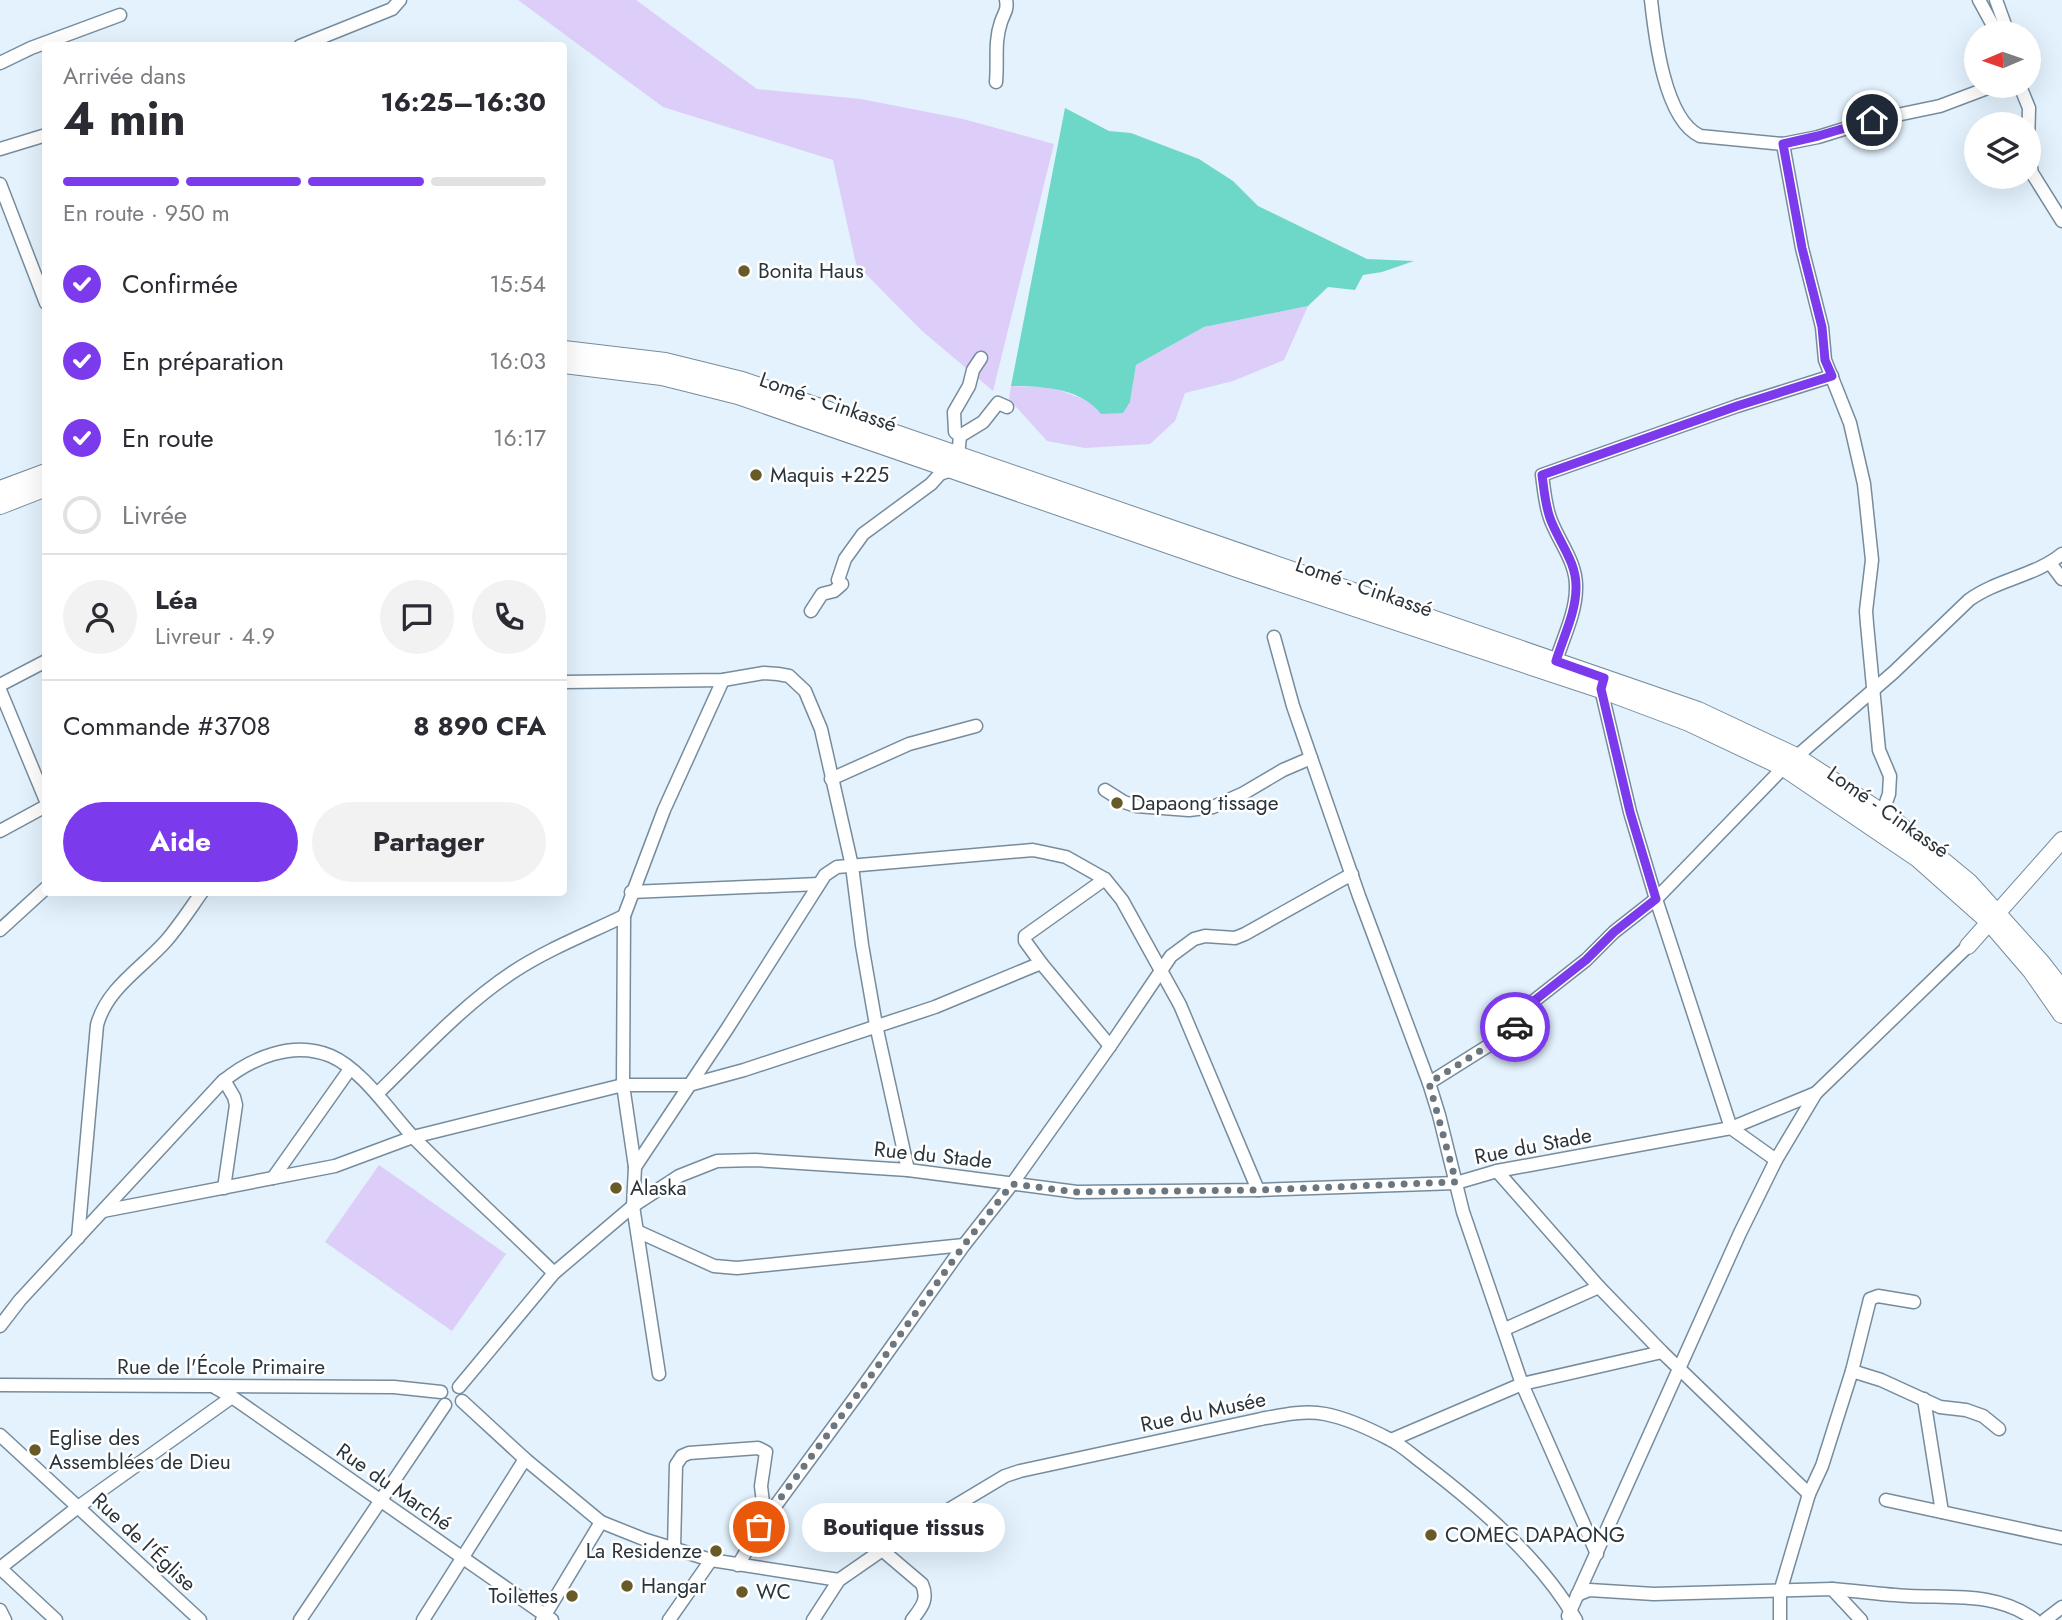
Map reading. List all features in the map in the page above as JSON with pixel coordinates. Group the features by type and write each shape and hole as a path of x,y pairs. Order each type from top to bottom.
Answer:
{"highway":[{"name":"Lomé - Cinkassé","path":"567,350 665,362 742,381 1240,569 1602,683 1698,710 1882,814 1951,867 1994,920 2062,1014"},
{"name":"Lomé - Cinkassé","path":"567,364 662,376 699,385 956,462 1556,661 1602,683"},
{"path":"0,490 39,483"},
{"path":"0,505 39,483"},
{"name":"Lomé - Cinkassé","path":"1790,762 1918,858 1994,920 2042,963 2062,990"}],"main road":[{"path":"1994,920 2062,841"},
{"path":"1968,946 2062,852"}],"street":[{"path":"310,42 392,9 400,0"},
{"path":"996,82 998,66 995,51 1007,8 1006,0"},
{"path":"1651,0 1655,38 1663,74 1691,132 1711,138 1783,144 1872,120 1940,107 1964,97"},
{"path":"1979,0 1990,21"},
{"path":"1996,0 2004,21"},
{"path":"47,42 120,15"},
{"path":"0,64 42,44"},
{"path":"0,149 42,136"},
{"path":"1783,144 1802,248 1822,327 1825,360 1850,423 1864,484 1872,561 1866,611 1880,751 1890,776 1889,794 1882,814"},
{"path":"0,184 42,293"},
{"path":"2041,187 2062,221"},
{"path":"960,436 955,432 954,412 981,358"},
{"path":"1556,661 1575,603 1577,586 1573,565 1549,516 1542,475 1737,406 1832,376"},
{"path":"811,611 822,594 834,591 842,584 838,580 845,559 863,534 956,462 960,436 983,422 999,403 1007,407"},
{"path":"1429,1083 1507,1034 1530,1004 1656,899 1790,762 1852,710 1983,590 2050,563 2062,554"},
{"path":"2050,563 2062,579"},
{"path":"1274,637 1286,684 1311,758 1429,1083 1472,1243 1505,1329 1522,1384 1597,1554"},
{"path":"42,663 0,687 42,794"},
{"path":"567,682 723,680 778,674 789,676 797,682 812,705 821,729 852,866 876,1025 908,1170"},
{"path":"659,1374 633,1206 635,1167 622,1085 624,916 667,803 723,680"},
{"path":"1602,683 1630,812 1731,1128 1776,1160"},
{"path":"831,779 909,744 976,726"},
{"path":"1105,790 1136,806 1189,810 1213,807 1244,793 1283,769 1311,758"},
{"path":"0,831 42,806"},
{"path":"635,1167 819,884 832,869 1033,850 1066,858 1105,879 1122,900 1180,1005 1258,1190"},
{"path":"738,1565 765,1520 964,1245 1012,1184 1171,956 1194,939 1205,936 1235,938 1245,934 1352,874"},
{"path":"1105,879 1027,933 1025,941 1110,1046"},
{"path":"631,892 819,884"},
{"path":"0,930 42,892"},
{"path":"78,1238 97,1025 101,1010 108,997 166,940 199,896"},
{"path":"377,1094 453,1021 504,978 529,962 624,916"},
{"path":"1571,1617 1577,1595 1740,1233 1776,1160 1816,1093 1968,946"},
{"path":"103,1211 335,1166 413,1137 622,1085 689,1085 744,1070 935,1007 1041,963"},
{"path":"0,1326 20,1300 225,1080 256,1059 278,1053 320,1053 342,1062 377,1094 413,1137 554,1273"},
{"path":"273,1178 350,1069"},
{"path":"224,1188 236,1105 225,1080"},
{"name":"Rue du Stade","path":"459,1387 554,1273 633,1206 679,1176 716,1161 755,1160 908,1170 1077,1192 1258,1190 1456,1182 1497,1171 1731,1128 1816,1093"},
{"path":"1497,1171 1599,1287 1662,1352 1809,1493"},
{"path":"639,1232 705,1263 737,1268 964,1245"},
{"path":"1505,1329 1599,1287"},
{"path":"1780,1620 1780,1592 1809,1493 1822,1466 1852,1371 1871,1297 1914,1302"},
{"path":"1391,1440 1522,1384 1662,1352"},
{"path":"1852,1371 1881,1380 1940,1406 1983,1416 1999,1429"},
{"name":"Rue de l'École Primaire","path":"0,1385 394,1387 443,1398"},
{"path":"300,1620 382,1502 449,1385 459,1387 463,1394 462,1401"},
{"name":"Rue du Marché","path":"214,1386 461,1559 502,1584 546,1618"},
{"path":"56,1620 0,1568 78,1507 232,1397"},
{"path":"443,1398 452,1407 462,1401"},
{"path":"1924,1399 1942,1512"},
{"path":"462,1401 525,1459 601,1522 711,1560 839,1580"},
{"name":"Rue du Musée","path":"813,1620 839,1580 988,1484 1020,1471 1290,1413 1327,1414 1391,1440 1455,1489 1504,1533 1558,1590 1571,1617"},
{"name":"Rue de l'Église","path":"0,1435 200,1620"},
{"path":"674,1549 676,1465 682,1455 763,1449 766,1455 761,1486 765,1520"},
{"path":"424,1620 525,1459"},
{"path":"1886,1500 2062,1538"},
{"path":"546,1618 601,1522"},
{"path":"882,1550 922,1584 925,1591 924,1605 912,1620"},
{"path":"669,1620 711,1560"},
{"path":"1577,1595 1589,1590 1654,1594 1832,1589 1888,1595 1994,1600 2024,1612 2035,1620"},
{"path":"1832,1589 1861,1620"},
{"path":"2045,1620 2062,1607 2060,1620"},
{"path":"0,1610 5,1620"}],"shaded area":[{"path":"518,0 636,0 757,89 861,99 963,119 1054,144 993,391 921,330 856,264 833,160 663,107"},
{"path":"1065,108 1109,131 1131,133 1199,159 1233,181 1258,206 1367,259 1414,261 1382,272 1363,275 1355,290 1328,287 1308,306 1204,327 1136,365 1130,402 1123,413 1101,414 1083,399 1060,390 1011,386"},
{"path":"1308,306 1284,360 1233,381 1185,393 1175,421 1150,444 1085,448 1047,441 1009,399 1011,386 1051,387 1091,402 1130,402 1136,365 1204,327"},
{"path":"379,1165 506,1254 452,1331 325,1242"}],"way so far":[{"path":"759,1527 976,1228 1012,1184 1077,1192 1258,1190 1456,1182 1429,1083 1515,1027"}],"place":[{"name":"Bonita Haus","path":"744,271"},
{"name":"Maquis +225","path":"756,475"},
{"name":"Dapaong tissage","path":"1117,803"},
{"name":"Alaska","path":"616,1188"},
{"name":"Eglise des Assemblées de Dieu","path":"35,1450"},
{"name":"Boutique tissus","path":"759,1527"},
{"name":"COMEC DAPAONG","path":"1431,1535"},
{"name":"La Residenze","path":"716,1551"},
{"name":"Hangar","path":"627,1586"},
{"name":"WC","path":"742,1592"},
{"name":"Toilettes","path":"572,1596"}],"route":[{"path":"1515,1027 1530,1004 1656,899 1630,812 1601,689 1604,678 1556,661 1575,603 1577,586 1573,565 1549,516 1542,475 1737,406 1832,376 1825,360 1822,327 1802,248 1783,144 1872,120"}]}
